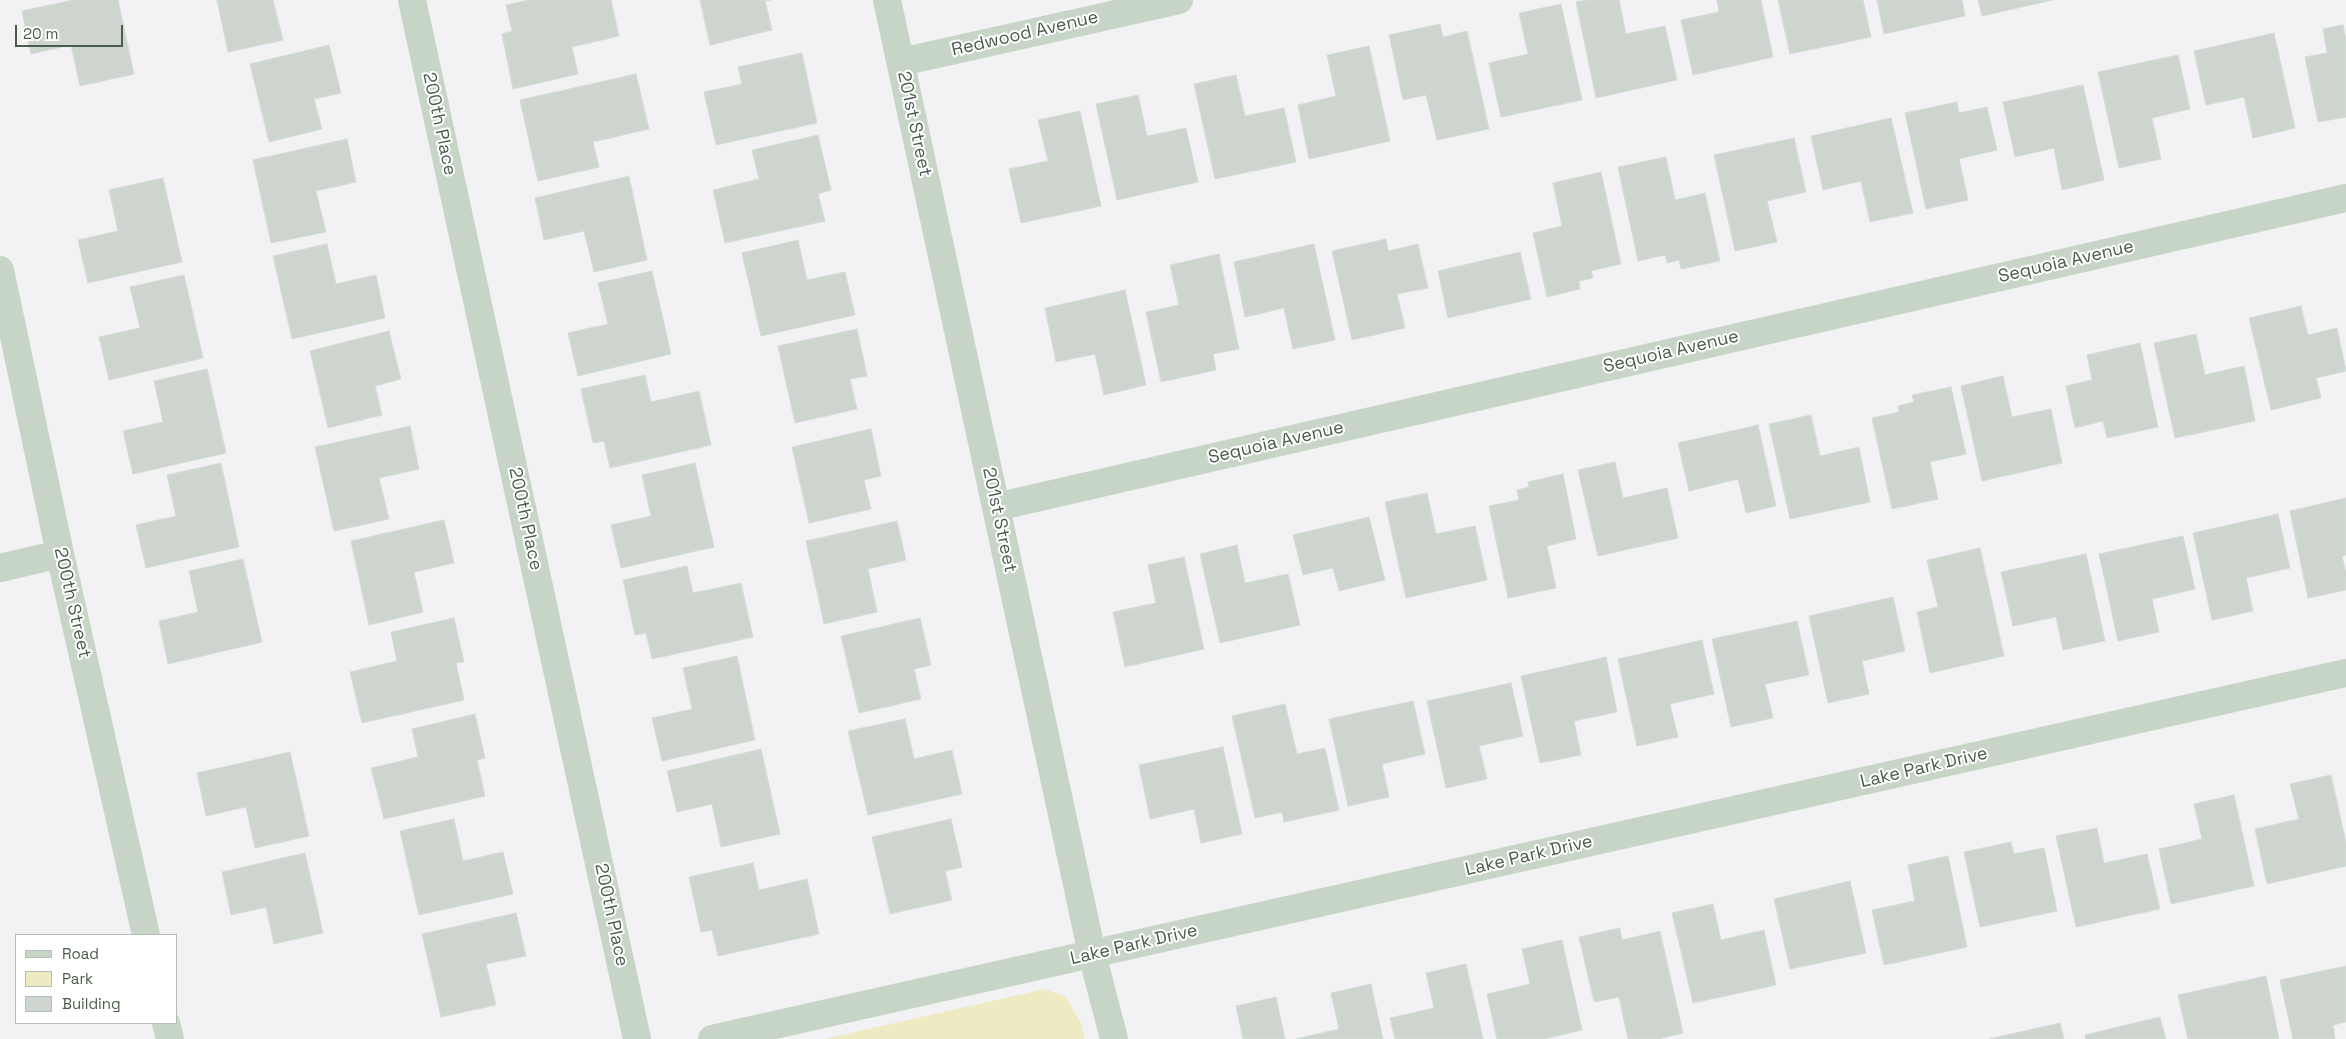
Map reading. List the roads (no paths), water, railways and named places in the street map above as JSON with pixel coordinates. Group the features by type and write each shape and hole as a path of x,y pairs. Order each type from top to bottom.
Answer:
{"street":[{"name":"200th Place","path":"412,0 637,1039"},
{"name":"201st Street","path":"887,0 1092,954 1114,1039"},
{"name":"Redwood Avenue","path":"901,62 1179,0"},
{"name":"Sequoia Avenue","path":"996,507 2346,198"},
{"name":"200th Street","path":"0,270 60,554 146,934"},
{"path":"0,568 60,554"},
{"name":"Lake Park Drive","path":"712,1039 2346,673"},
{"path":"166,1024 170,1039"}]}
